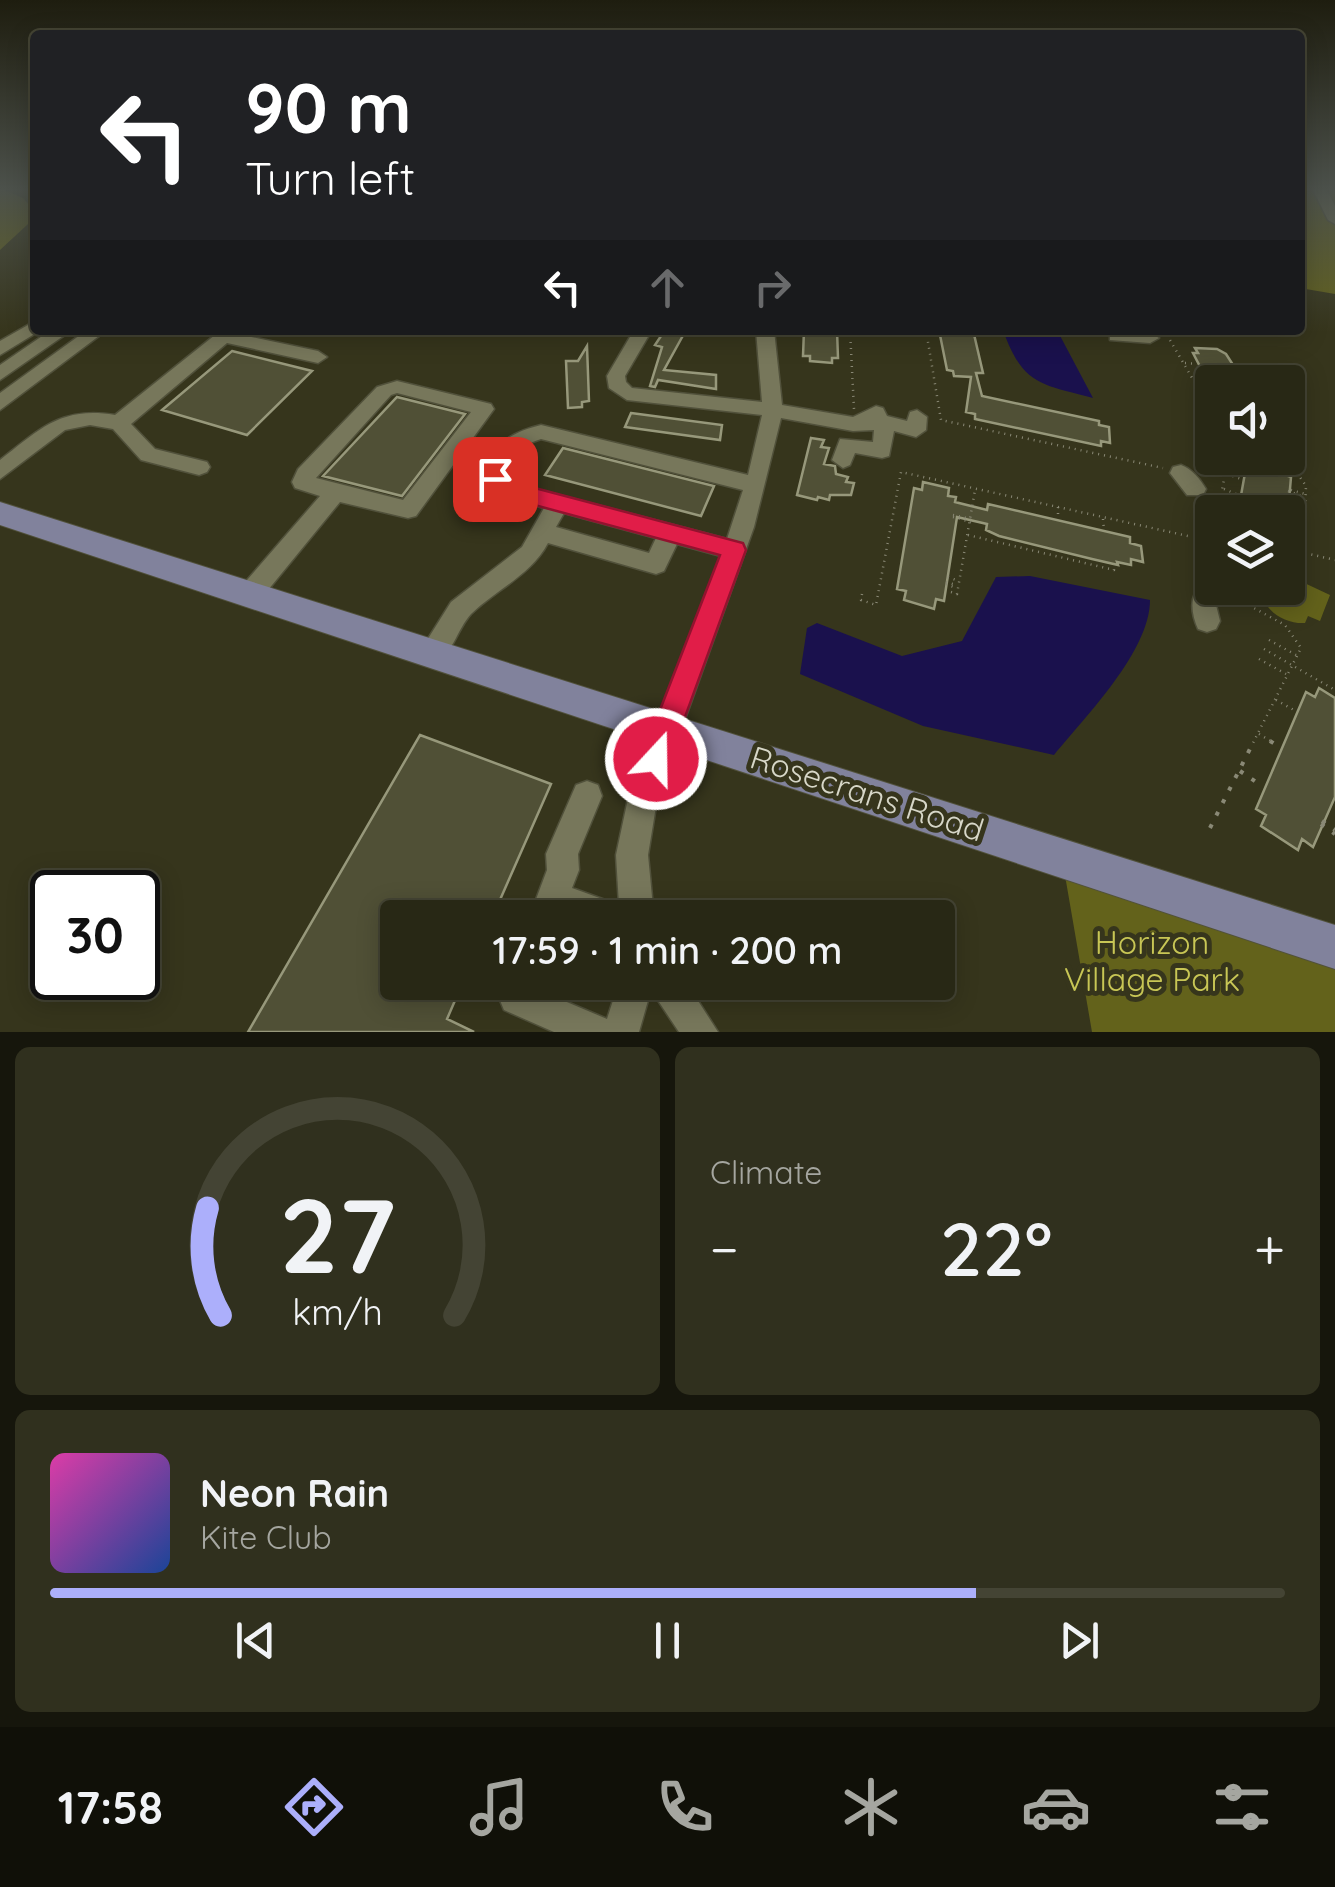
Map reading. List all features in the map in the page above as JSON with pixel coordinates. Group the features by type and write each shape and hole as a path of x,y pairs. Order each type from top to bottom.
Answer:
{"main road":[{"name":"Rosecrans Road","path":"0,513 1335,947"}],"street":[{"path":"0,348 30,329"},
{"path":"0,374 56,335"},
{"path":"0,403 91,335"},
{"path":"640,335 616,376 616,384 627,394 773,410 853,424 870,416 916,430 917,417"},
{"path":"635,900 633,840 644,790 734,550 773,410 765,335"},
{"path":"1116,336 1158,335"},
{"path":"118,423 221,339 228,337 318,357"},
{"path":"390,388 484,410 408,510 335,493 303,482 306,475 390,388"},
{"path":"844,460 846,444 882,451 885,434 870,416"},
{"path":"0,471 59,425 90,418 118,423 148,455 199,468"},
{"path":"734,550 509,490 495,479 494,469 512,443 541,432 754,484"},
{"path":"250,594 335,493"},
{"path":"432,653 460,609 530,554 558,503"},
{"path":"542,532 656,564 670,532"},
{"path":"552,900 563,870 562,854 586,796"},
{"path":"521,1000 596,1032"},
{"path":"621,1032 631,1000"},
{"path":"678,1000 700,1032"}],"path":[{"path":"851,335 870,416"},
{"path":"927,335 941,420 1188,481"},
{"path":"1158,335 1184,363 1195,382"},
{"path":"1184,363 1197,364"},
{"path":"1227,465 1244,475 1227,465"},
{"path":"862,594 860,600 876,605 901,472 1188,536"},
{"path":"1222,494 1225,475"},
{"path":"1299,475 1306,486 1305,523"},
{"path":"951,592 956,594 958,552 972,521 975,488"},
{"path":"1290,490 1306,496"},
{"path":"1222,494 1240,501 1222,494"},
{"path":"1013,497 1013,508"},
{"path":"1058,507 1058,519"},
{"path":"953,516 972,521"},
{"path":"1103,517 1104,530"},
{"path":"968,535 1114,570 1114,564"},
{"path":"1003,536 1003,543"},
{"path":"1011,536 1011,545"},
{"path":"1020,541 1020,548"},
{"path":"1057,547 1057,557"},
{"path":"1048,548 1048,554"},
{"path":"1066,552 1066,559"},
{"path":"1305,553 1335,560"},
{"path":"1104,559 1105,568"},
{"path":"1096,560 1096,566"},
{"path":"947,581 958,584"},
{"path":"1210,828 1301,648 1284,622 1250,605"},
{"path":"1269,640 1297,656"},
{"path":"1264,649 1335,690"},
{"path":"1258,659 1287,675"},
{"path":"1275,699 1294,710"},
{"path":"1258,734 1278,746"},
{"path":"1239,770 1262,786"},
{"path":"1321,823 1335,832"}],"green space":[{"path":"0,236 15,236 0,250"},
{"path":"1305,236 1335,236 1335,294 1305,289"},
{"path":"1305,583 1330,595 1320,621 1308,616 1305,623 1299,623 1267,605 1305,605"},
{"name":"Horizon Village Park","path":"1062,858 1335,946 1335,1032 1092,1032"}],"shaded area":[{"path":"1005,335 1060,335 1093,398 1036,380 1010,348"},
{"path":"1030,576 1150,600 1140,640 1128,661 1054,755 923,726 800,674 807,628 817,623 902,656 962,641 996,577"}],"building":[{"path":"662,335 683,335 664,370 716,375 716,389 658,380 655,387 650,386 662,347 655,345"},
{"path":"804,335 837,335 838,358 832,358 832,363 810,361 810,356 803,356"},
{"path":"940,335 974,335 983,373 976,373 982,396 1099,421 1099,425 1109,427 1110,443 1101,441 1101,446 975,419 975,414 966,412 971,377 954,376 953,371 947,370"},
{"path":"587,346 589,401 582,402 582,407 568,408 566,361 578,361"},
{"path":"1195,348 1217,349 1233,365 1199,365 1193,353 1198,353"},
{"path":"232,351 312,371 247,435 162,410"},
{"path":"397,397 465,414 402,496 323,476"},
{"path":"631,413 722,425 720,440 625,427"},
{"path":"811,438 824,440 821,447 829,448 824,464 835,466 836,474 854,483 851,495 830,495 829,500 817,500 797,495"},
{"path":"563,448 714,486 701,516 545,475"},
{"path":"1245,475 1291,477 1289,495 1241,495"},
{"path":"923,482 949,488 948,496 956,497 955,502 987,510 988,504 1130,537 1130,543 1141,546 1143,562 1131,559 1131,565 1117,562 1118,565 1092,559 999,536 986,530 987,524 957,517 944,601 936,599 934,609 904,600 906,591 897,589 914,488 922,490"},
{"path":"1319,688 1335,698 1335,797 1313,847 1302,839 1298,850 1261,826 1266,815 1256,809 1306,692 1315,697"},
{"path":"420,735 551,784 500,900 380,900 380,1000 455,1000 447,1019 474,1032 248,1032"}],"route":[{"path":"495,479 509,490 734,550 656,759"}]}
